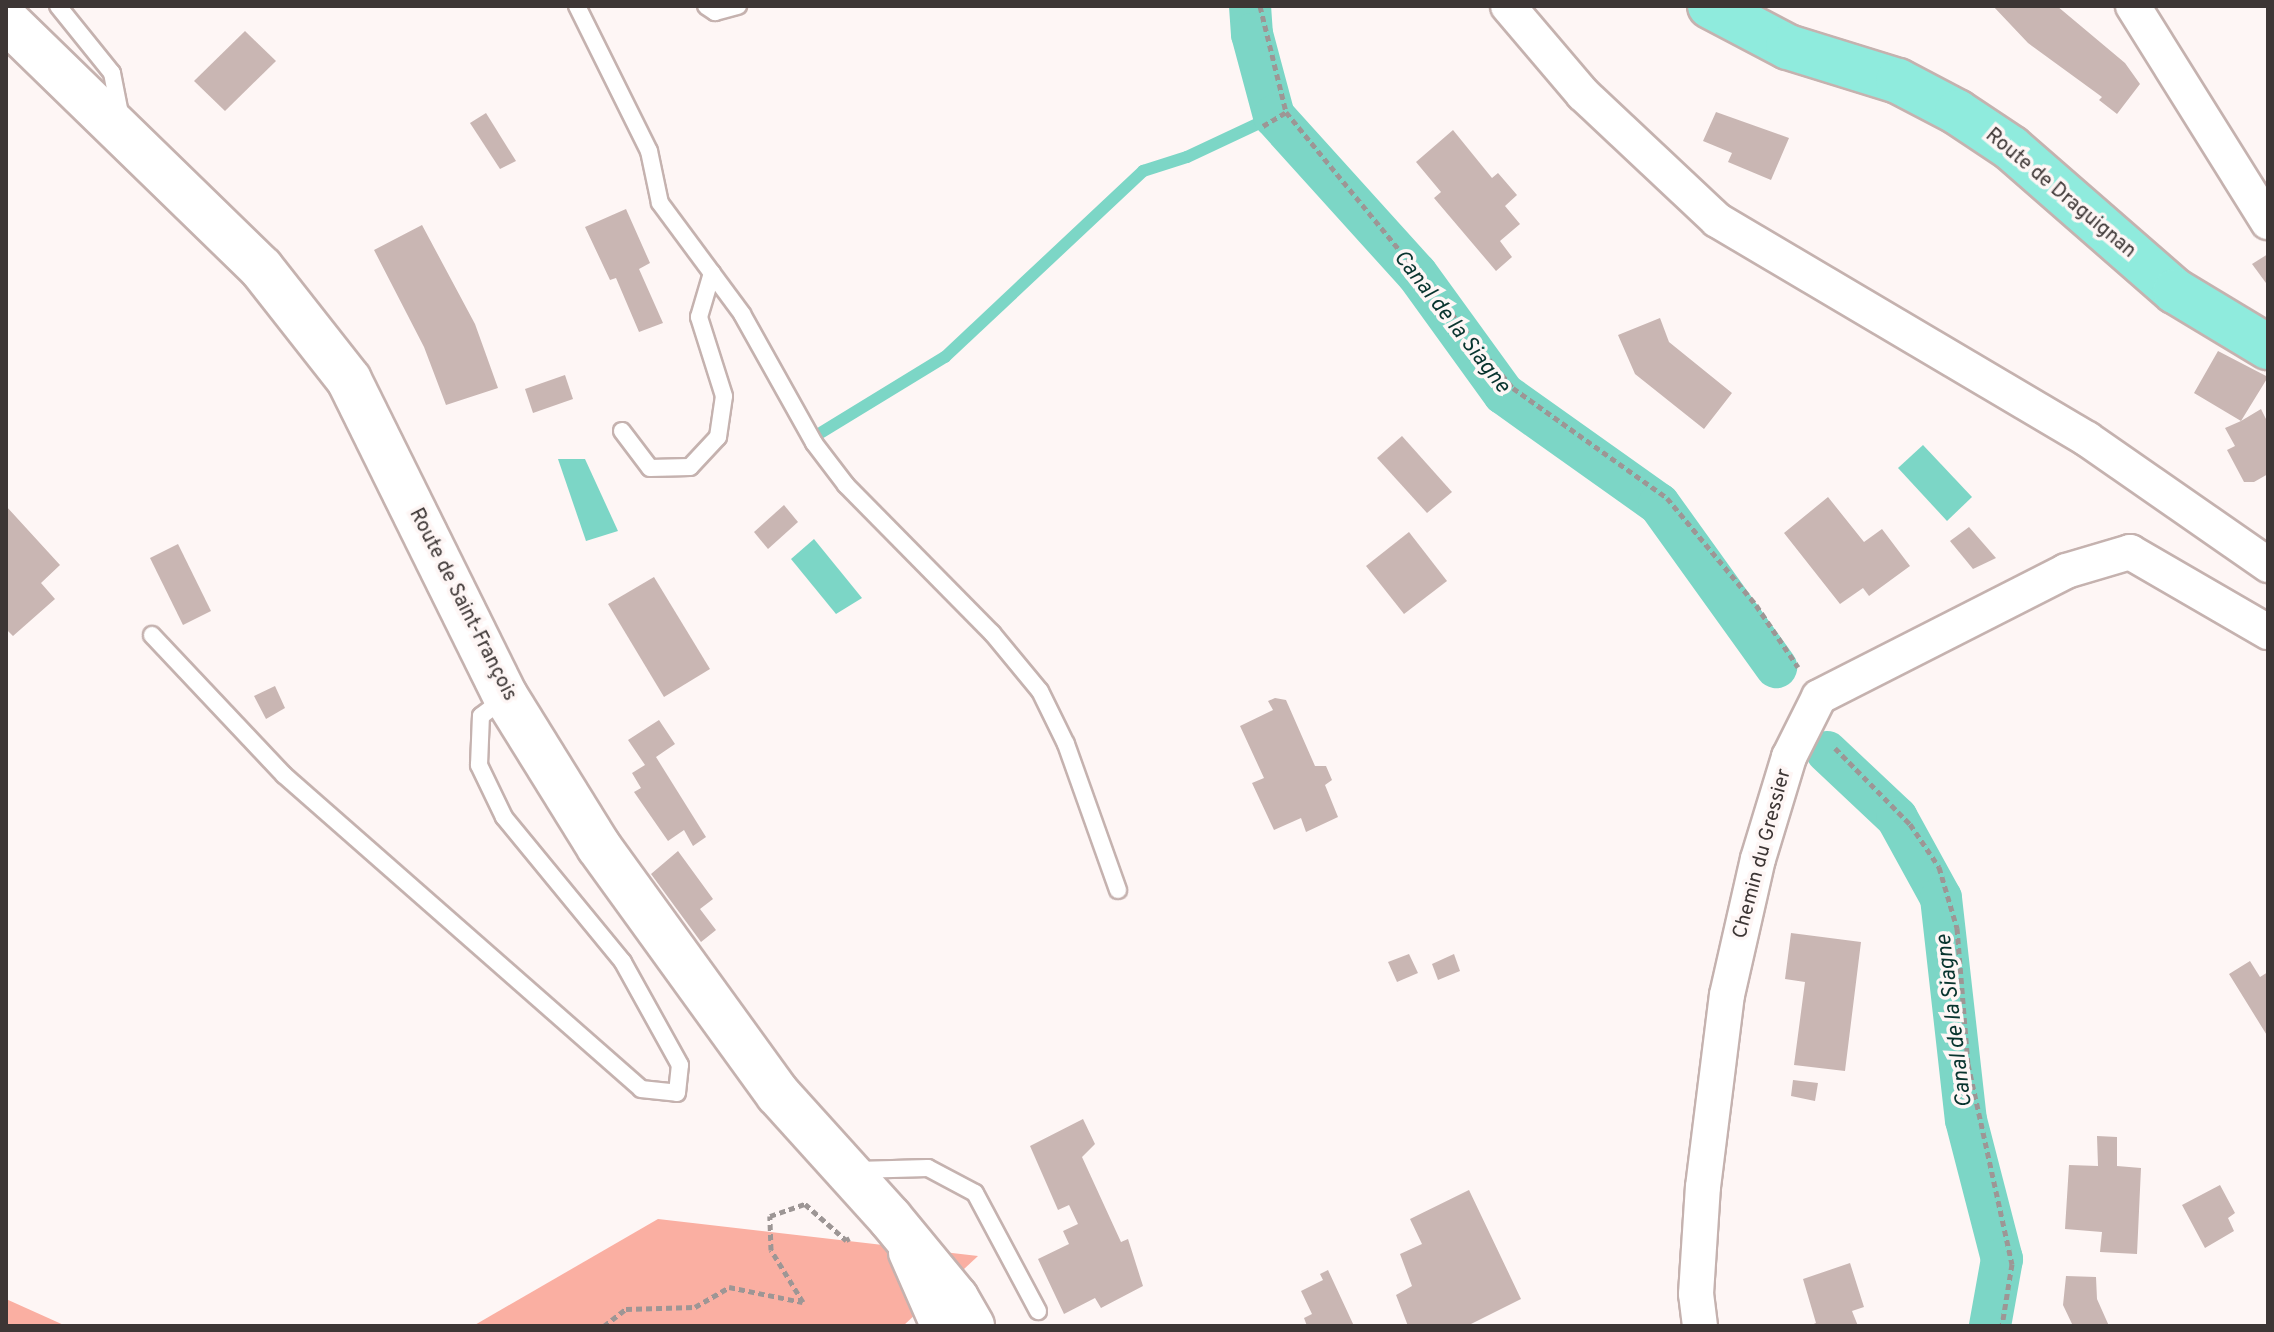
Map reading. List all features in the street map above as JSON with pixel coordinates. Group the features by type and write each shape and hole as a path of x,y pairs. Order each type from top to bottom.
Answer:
{"main road":[{"name":"Route de Draguignan","path":"1710,6 1788,47 1898,81 1957,112 2011,148 2175,291 2268,347"},
{"name":"Route de Saint-François","path":"6,20 261,268 349,380 506,697 599,847 778,1094 890,1218 956,1298 972,1326"}],"street":[{"path":"1508,6 1583,94 1717,220 2087,439 2268,565"},
{"path":"2133,6 2268,222"},
{"path":"1819,697 2066,571 2130,552 2268,632"},
{"name":"Chemin du Gressier","path":"1700,1326 1696,1294 1703,1187 1727,995 1758,859 1789,757 1819,697"},
{"path":"890,1218 938,1326"}],"lane":[{"path":"58,6 112,73 124,132"},
{"path":"577,6 649,151 660,203 742,314 814,443 846,485 992,633 1040,691 1066,744 1118,890"},
{"path":"706,6 715,12 738,6"},
{"path":"622,431 650,468 690,467 718,437 724,396 699,317 712,273"},
{"path":"152,635 284,775 629,1079 641,1089 677,1093 680,1065 623,962 504,817 479,765 481,716 506,697"},
{"path":"847,1170 928,1168 975,1193 1038,1311"}],"path":[{"path":"1260,6 1286,112 1513,388 1667,498 1756,605 1819,697 1836,750 1910,824 1939,867 1957,928 1968,1064 2012,1264 2002,1326"},
{"path":"1263,126 1286,112"},
{"path":"604,1326 626,1309 695,1307 729,1287 803,1302 771,1250 770,1216 805,1204 846,1240 890,1218"}],"shaded area":[{"path":"1923,445 1972,497 1947,521 1898,468"},
{"path":"558,459 585,459 618,531 586,541"},
{"path":"814,539 862,598 836,614 791,559"},
{"path":"658,1219 978,1256 903,1326 473,1326"},
{"path":"6,1299 66,1326 6,1326"}],"building":[{"path":"1993,6 2057,6 2125,63 2140,84 2117,114 2099,100 2102,97 2028,43"},
{"path":"245,31 276,61 225,111 194,81"},
{"path":"1716,112 1789,138 1771,180 1728,162 1732,153 1703,141"},
{"path":"486,113 516,161 500,169 470,123"},
{"path":"1453,130 1492,178 1498,173 1517,195 1505,206 1520,224 1500,241 1512,257 1496,271 1434,198 1441,192 1416,162"},
{"path":"626,209 650,263 639,269 663,323 639,332 616,278 610,280 585,227"},
{"path":"422,225 475,324 498,388 446,405 424,347 374,250"},
{"path":"2268,254 2268,282 2266,283 2252,264"},
{"path":"1660,318 1669,342 1732,393 1704,429 1635,374 1618,335"},
{"path":"2218,351 2268,377 2241,421 2194,393"},
{"path":"565,375 573,399 533,413 525,389"},
{"path":"2261,409 2268,423 2268,474 2254,482 2244,482 2227,450 2235,446 2225,428"},
{"path":"1402,436 1452,492 1427,513 1377,458"},
{"path":"1828,497 1864,542 1882,529 1910,566 1869,596 1863,588 1840,604 1784,533"},
{"path":"784,505 798,522 768,549 754,532"},
{"path":"6,506 60,565 41,583 55,599 13,636 6,629"},
{"path":"1969,527 1996,558 1973,569 1950,541"},
{"path":"1409,532 1447,581 1404,614 1366,566"},
{"path":"178,544 211,611 183,625 150,558"},
{"path":"654,577 710,669 664,697 608,604"},
{"path":"275,686 285,708 266,719 254,696"},
{"path":"1275,698 1286,700 1315,766 1326,766 1332,780 1325,785 1338,817 1306,832 1301,818 1274,830 1252,783 1264,778 1240,726 1273,710 1268,701"},
{"path":"659,720 675,744 656,757 706,837 693,846 684,830 668,841 634,792 641,788 632,773 645,765 628,740"},
{"path":"678,851 713,899 700,909 716,930 701,942 651,874"},
{"path":"1791,933 1861,942 1845,1071 1794,1065 1805,982 1785,979"},
{"path":"1409,954 1418,973 1397,982 1388,962"},
{"path":"1454,954 1460,971 1438,980 1432,964"},
{"path":"2250,961 2260,977 2268,972 2268,1037 2229,974"},
{"path":"1793,1080 1818,1083 1815,1101 1791,1096"},
{"path":"1083,1119 1095,1144 1082,1157 1121,1242 1128,1239 1143,1286 1101,1308 1095,1298 1064,1314 1038,1259 1069,1244 1063,1231 1078,1224 1069,1205 1058,1210 1030,1146"},
{"path":"2097,1136 2117,1137 2117,1166 2141,1168 2137,1254 2100,1252 2102,1232 2065,1229 2069,1165 2098,1166"},
{"path":"2220,1185 2235,1213 2228,1218 2234,1231 2205,1248 2182,1205"},
{"path":"1469,1190 1521,1299 1467,1326 1408,1326 1396,1295 1412,1286 1400,1254 1422,1244 1410,1219"},
{"path":"1850,1263 1864,1307 1852,1311 1858,1326 1809,1326 1816,1323 1803,1279"},
{"path":"1328,1270 1354,1326 1307,1326 1304,1318 1312,1314 1301,1291 1323,1280 1320,1274"},
{"path":"2066,1276 2096,1277 2097,1299 2109,1326 2073,1326 2063,1305"}],"waterway":[{"name":"Canal de la Siagne","path":"1250,6 1252,34 1274,116 1417,274 1504,394 1659,504 1776,667"},
{"path":"822,432 945,357 1143,171 1187,157 1274,116"},
{"name":"Canal de la Siagne","path":"1827,752 1897,818 1941,898 1966,1120 2002,1259 1990,1326"}]}
